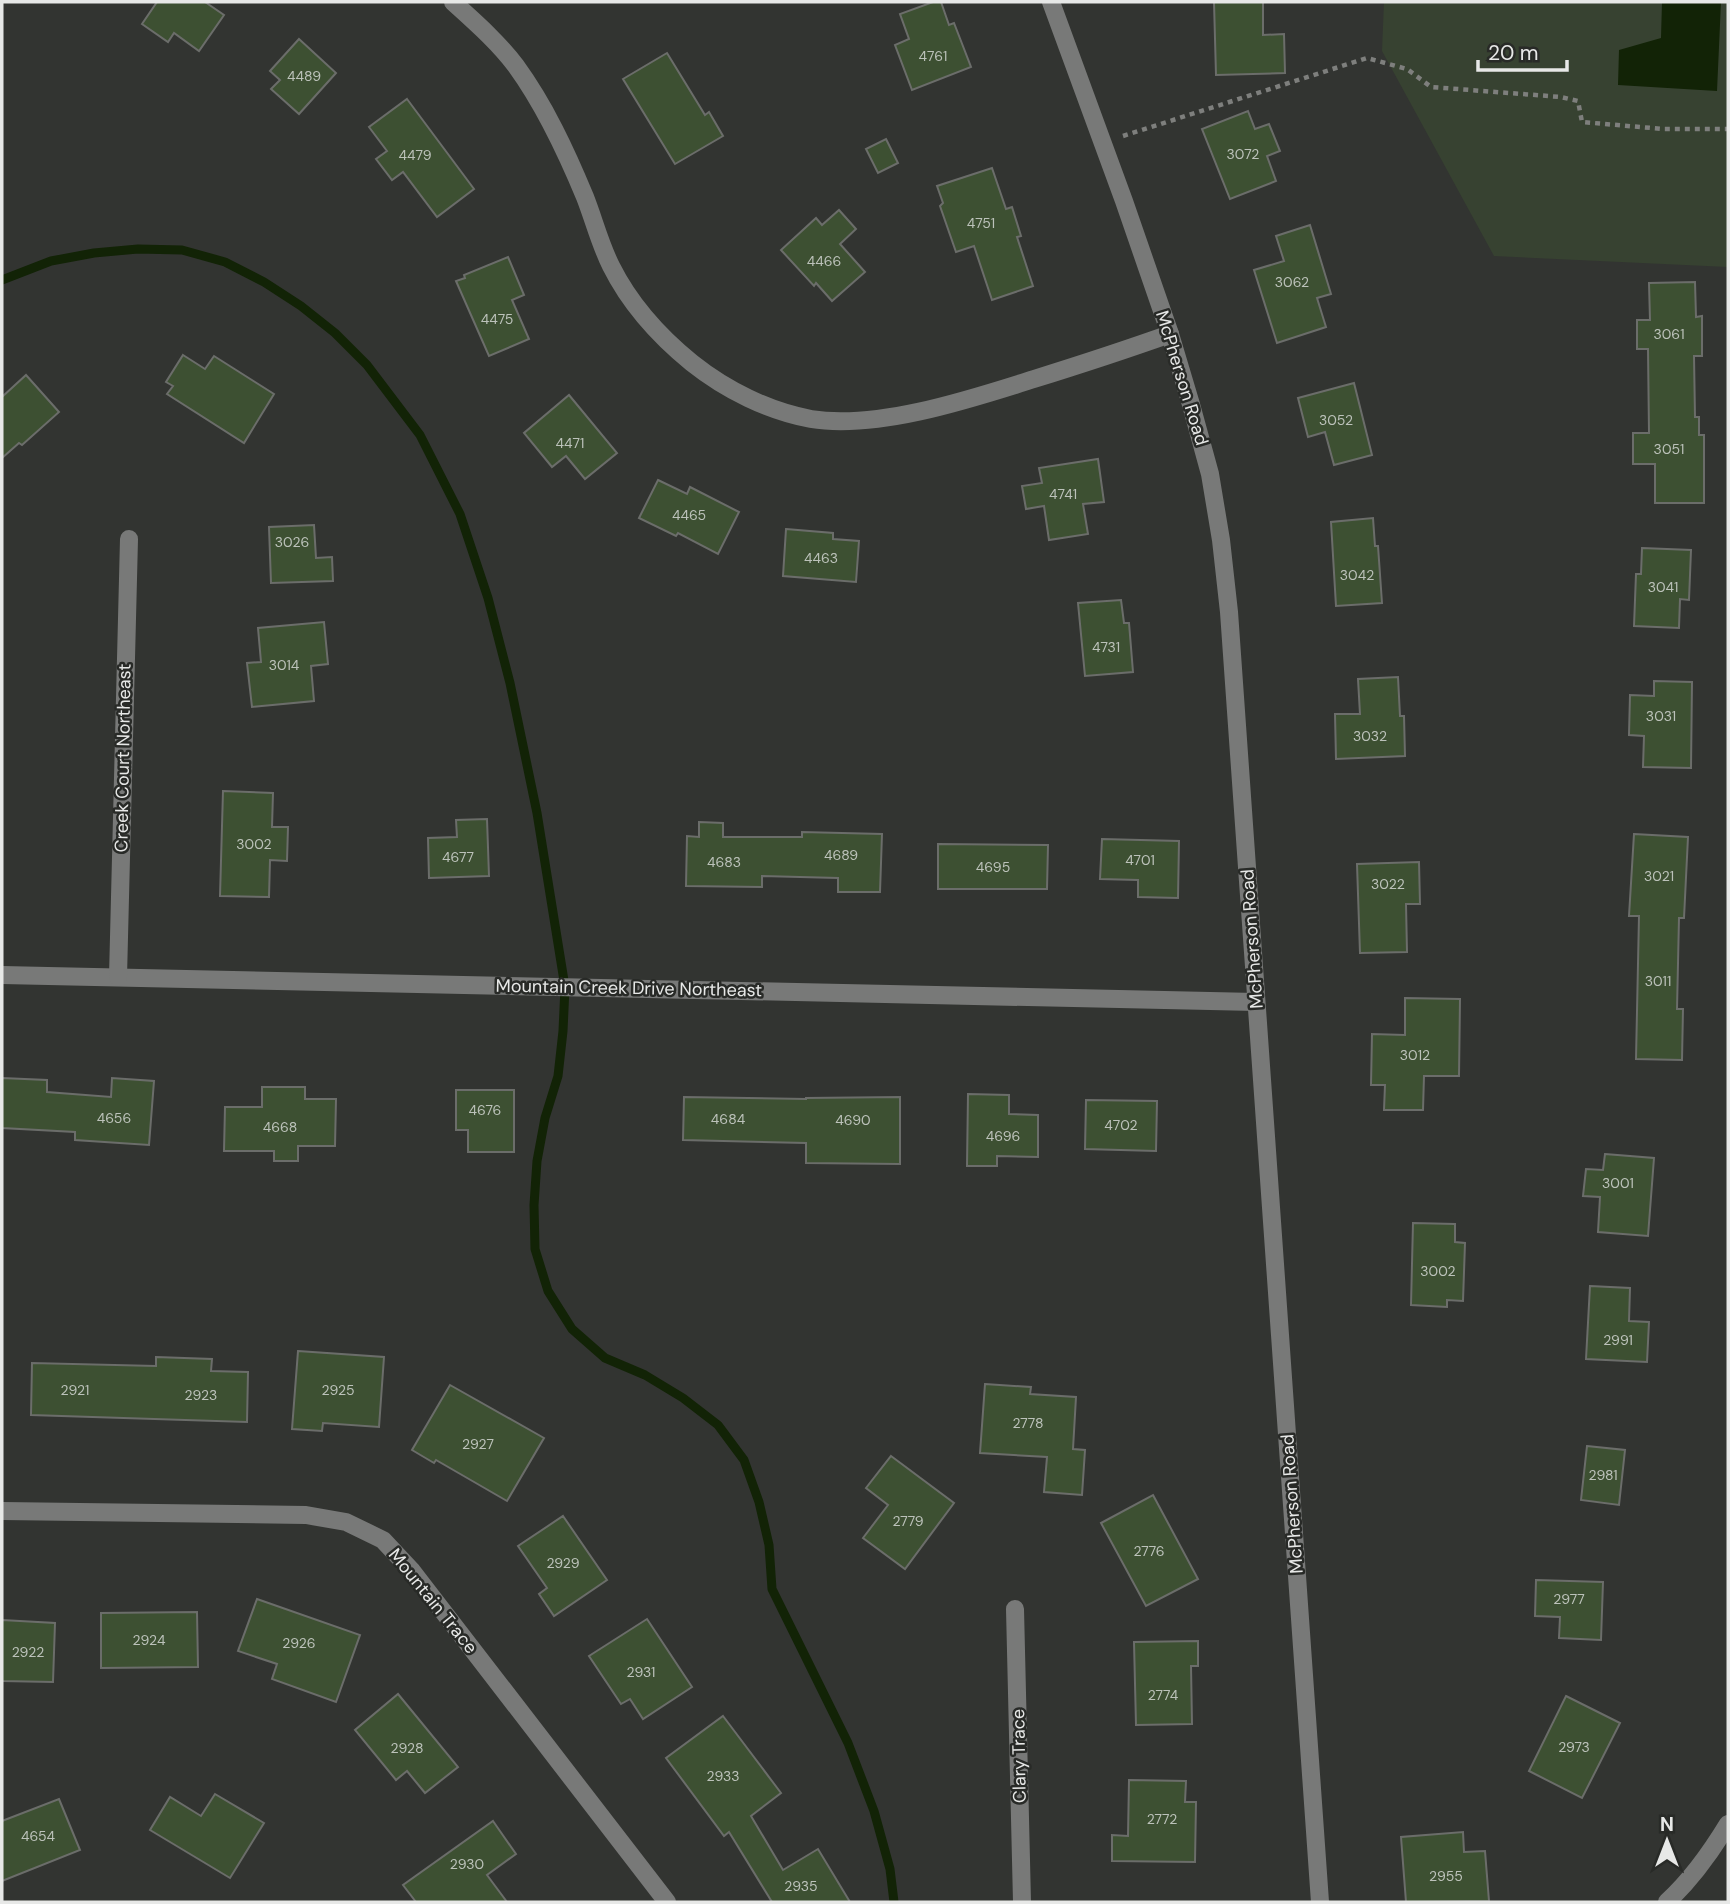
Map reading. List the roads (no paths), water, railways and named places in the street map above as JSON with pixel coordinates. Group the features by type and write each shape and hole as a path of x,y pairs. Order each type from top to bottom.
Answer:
{"street":[{"path":"453,2 485,30 515,64 545,111 569,161 611,266 633,302 676,351 704,373 736,392 778,411 813,419 851,421 901,415 980,397 1170,334"},
{"name":"McPherson Road","path":"1051,2 1170,334 1210,474 1221,540 1229,612 1320,1902"},
{"name":"Creek Court Northeast","path":"118,977 129,539"},
{"name":"Mountain Creek Drive Northeast","path":"2,975 1256,1002"},
{"name":"Mountain Trace","path":"2,1511 306,1515 346,1522 383,1540 412,1571 667,1902"},
{"name":"Clary Trace","path":"1015,1609 1022,1902"},
{"path":"1667,1902 1711,1852 1728,1824"}],"waterway":[{"path":"2,280 51,261 138,249 182,250 225,262 264,282 335,333 367,365 420,435 460,514 488,598 510,683 537,813 565,987 558,1076 545,1118 537,1161 534,1205 535,1249 548,1291 572,1329 605,1358 645,1375 683,1398 718,1425 744,1460 759,1502 769,1545 772,1589 848,1743 874,1811 890,1869 894,1902"}]}
